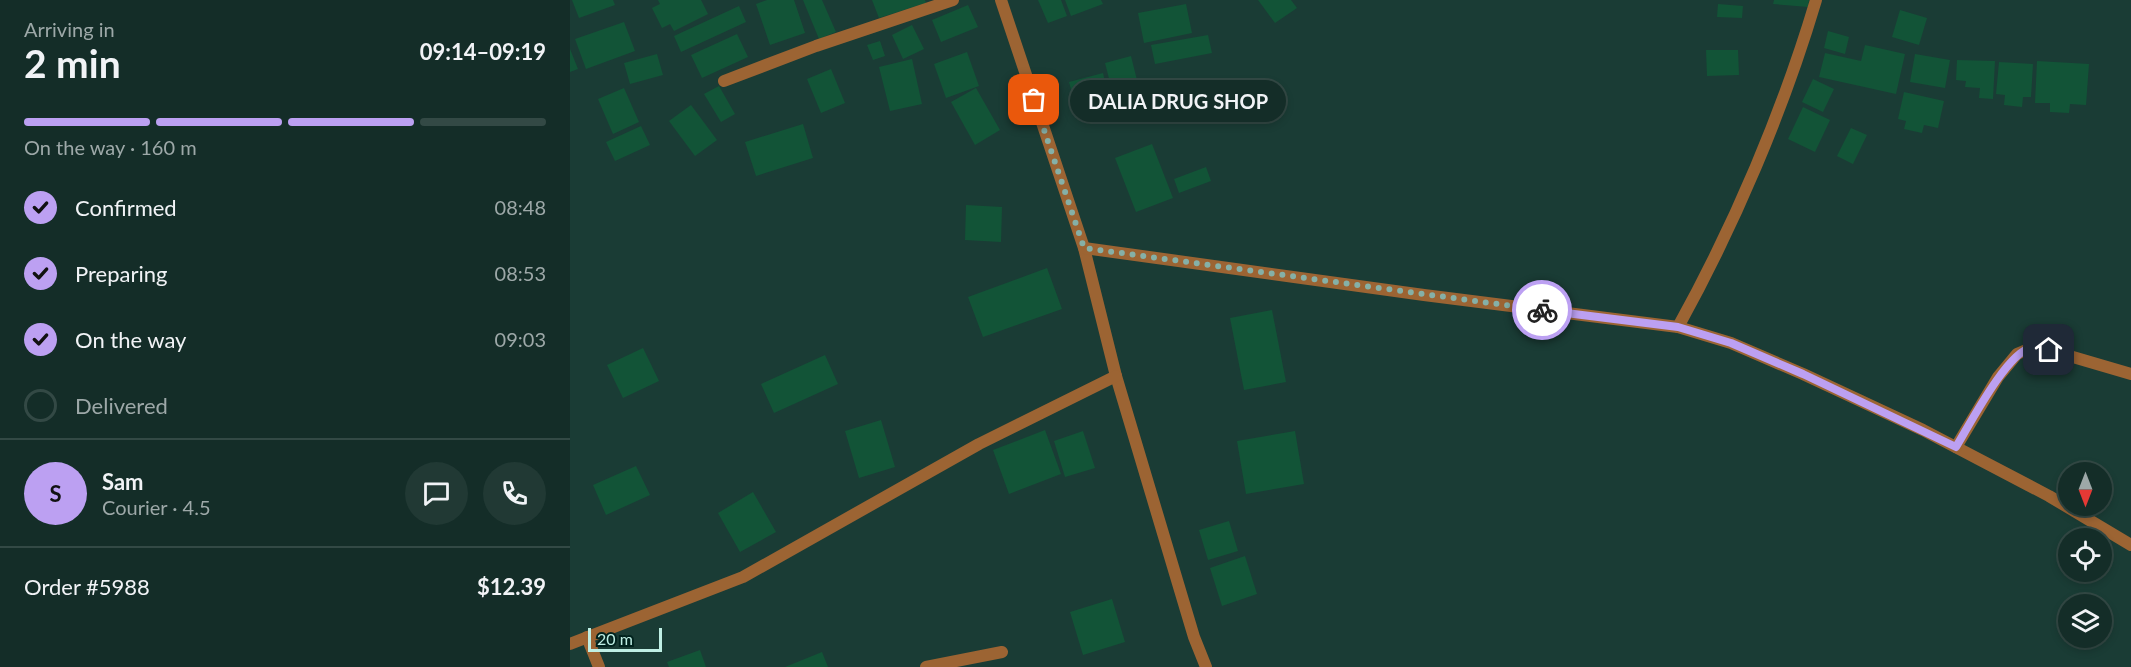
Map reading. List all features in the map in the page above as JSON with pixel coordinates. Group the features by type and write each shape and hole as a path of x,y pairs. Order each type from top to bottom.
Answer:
{"street":[{"path":"724,81 816,46 953,0"},
{"path":"1001,0 1084,248 1116,376 1191,626 1206,667"},
{"path":"1678,327 1709,267 1752,173 1799,58 1816,0"},
{"path":"1084,248 1678,327 1731,343 1803,374 1956,447 2049,496 2131,545"},
{"path":"1956,447 1998,378 2017,354 2031,348 2049,350 2131,374"},
{"path":"570,644 743,577 979,444 1116,376"},
{"path":"587,638 599,667"},
{"path":"926,667 950,665 1002,652"}],"building":[{"path":"572,0 613,0 615,5 579,18"},
{"path":"658,0 701,0 708,14 674,31 670,24 662,28 652,8 660,4"},
{"path":"767,0 794,0 805,33 770,45 756,4"},
{"path":"803,0 822,0 836,32 819,39"},
{"path":"872,0 925,0 926,3 879,18"},
{"path":"1038,0 1061,0 1067,16 1048,23"},
{"path":"1065,0 1101,0 1103,4 1071,16"},
{"path":"1258,0 1291,0 1297,8 1275,23"},
{"path":"1774,0 1809,0 1808,7 1773,4"},
{"path":"1186,4 1192,33 1144,43 1138,13"},
{"path":"1718,4 1743,6 1742,18 1717,17"},
{"path":"968,5 978,27 941,42 932,20"},
{"path":"739,6 746,22 681,52 674,36"},
{"path":"1900,10 1927,18 1919,45 1892,37"},
{"path":"624,22 635,51 586,69 575,39"},
{"path":"912,25 924,49 903,59 892,35"},
{"path":"1828,31 1849,37 1845,54 1824,48"},
{"path":"737,34 748,57 702,78 691,55"},
{"path":"1208,35 1212,53 1155,64 1151,45"},
{"path":"880,41 885,56 873,60 867,45"},
{"path":"1865,45 1905,54 1896,94 1819,77 1825,53 1861,61"},
{"path":"570,49 578,69 570,72"},
{"path":"1706,50 1738,50 1739,75 1707,76"},
{"path":"967,52 979,86 946,98 934,64"},
{"path":"657,54 663,75 630,84 624,63"},
{"path":"1915,54 1950,60 1945,88 1910,82"},
{"path":"1131,56 1139,88 1113,94 1105,63"},
{"path":"912,59 922,104 890,111 879,67"},
{"path":"1957,60 1995,61 1993,99 1979,98 1980,88 1965,87 1966,81 1956,80"},
{"path":"2037,61 2089,64 2086,105 2070,104 2069,113 2050,112 2050,103 2035,103"},
{"path":"1999,62 2033,64 2031,97 2023,97 2022,107 2004,105 2005,95 1996,94"},
{"path":"831,69 845,103 821,113 807,79"},
{"path":"1103,73 1109,99 1076,107 1069,82"},
{"path":"1813,79 1834,89 1823,112 1802,102"},
{"path":"719,86 735,114 721,122 704,94"},
{"path":"624,88 639,122 613,134 598,99"},
{"path":"976,88 1000,130 975,145 951,102"},
{"path":"1904,92 1944,101 1938,128 1924,125 1922,133 1904,129 1906,121 1898,119"},
{"path":"691,105 717,140 695,156 669,121"},
{"path":"1803,107 1830,120 1815,152 1788,139"},
{"path":"803,124 813,158 756,176 745,142"},
{"path":"641,126 650,145 615,161 606,142"},
{"path":"1851,128 1867,135 1853,164 1837,156"},
{"path":"1152,144 1173,198 1136,212 1115,158"},
{"path":"1206,167 1211,181 1179,193 1174,179"},
{"path":"966,205 1002,207 1001,242 965,240"},
{"path":"1047,268 1062,309 983,337 968,297"},
{"path":"1272,310 1286,382 1244,390 1230,318"},
{"path":"643,348 659,381 623,398 607,365"},
{"path":"825,355 838,384 774,413 761,384"},
{"path":"881,420 895,467 859,478 845,431"},
{"path":"1045,430 1061,474 1009,494 993,450"},
{"path":"1083,431 1095,468 1065,477 1054,441"},
{"path":"1295,431 1304,484 1246,494 1237,441"},
{"path":"636,466 650,495 606,515 593,485"},
{"path":"753,492 776,532 740,552 718,513"},
{"path":"1229,521 1238,551 1208,560 1199,530"},
{"path":"1245,556 1257,594 1222,606 1210,568"},
{"path":"1112,599 1125,642 1083,655 1070,612"},
{"path":"700,650 706,667 669,667 667,662"},
{"path":"822,652 828,667 785,667"}],"way so far":[{"path":"1034,100 1084,248 1542,310"}],"place":[{"name":"DALIA DRUG SHOP","path":"1034,100"}],"route":[{"path":"1542,310 1650,322 1678,327 1731,343 1803,374 1956,447 1998,378 2017,354 2031,348 2049,350"}]}
